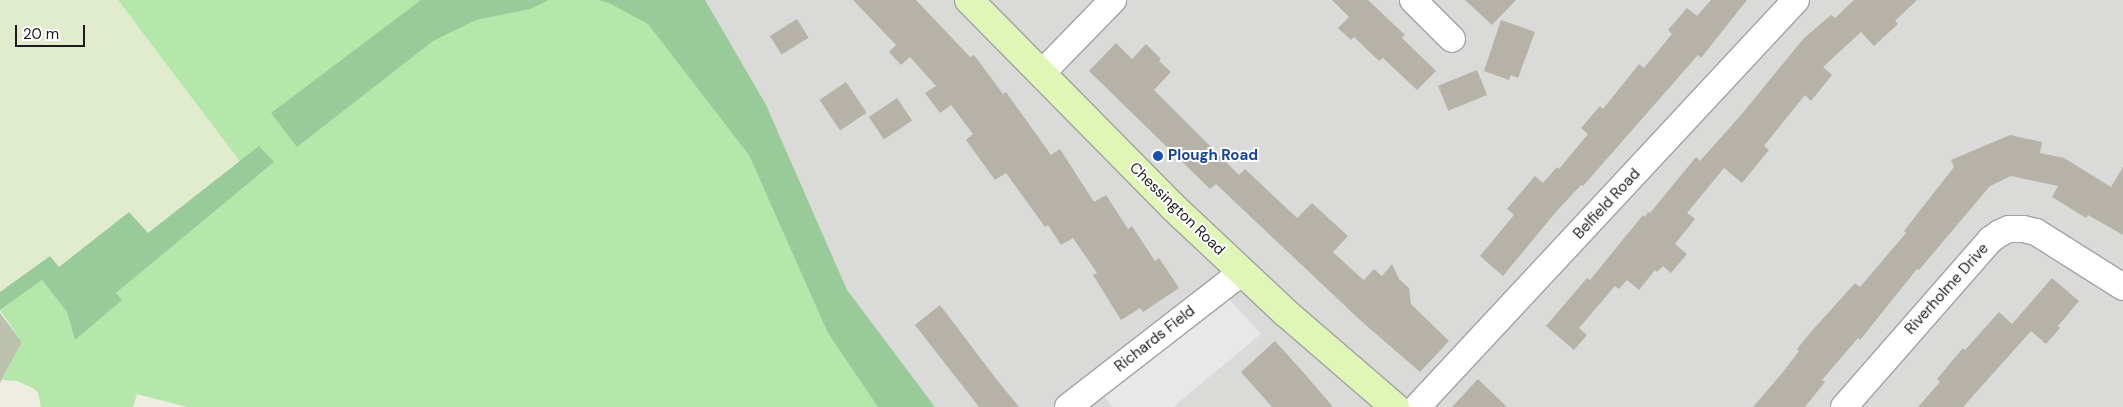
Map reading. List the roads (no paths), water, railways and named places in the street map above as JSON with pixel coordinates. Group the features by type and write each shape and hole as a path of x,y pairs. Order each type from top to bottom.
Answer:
{"main road":[{"name":"Chessington Road","path":"969,0 1172,206 1286,313 1395,407"}],"street":[{"path":"1042,73 1113,0"},
{"path":"1413,0 1452,39"},
{"name":"Belfield Road","path":"1417,407 1796,0"},
{"name":"Riverholme Drive","path":"1844,407 1990,240 2009,229 2023,229 2036,232 2123,286"},
{"name":"Richards Field","path":"1068,407 1242,272"}],"place":[{"name":"Plough Road","path":"1158,156"}]}
